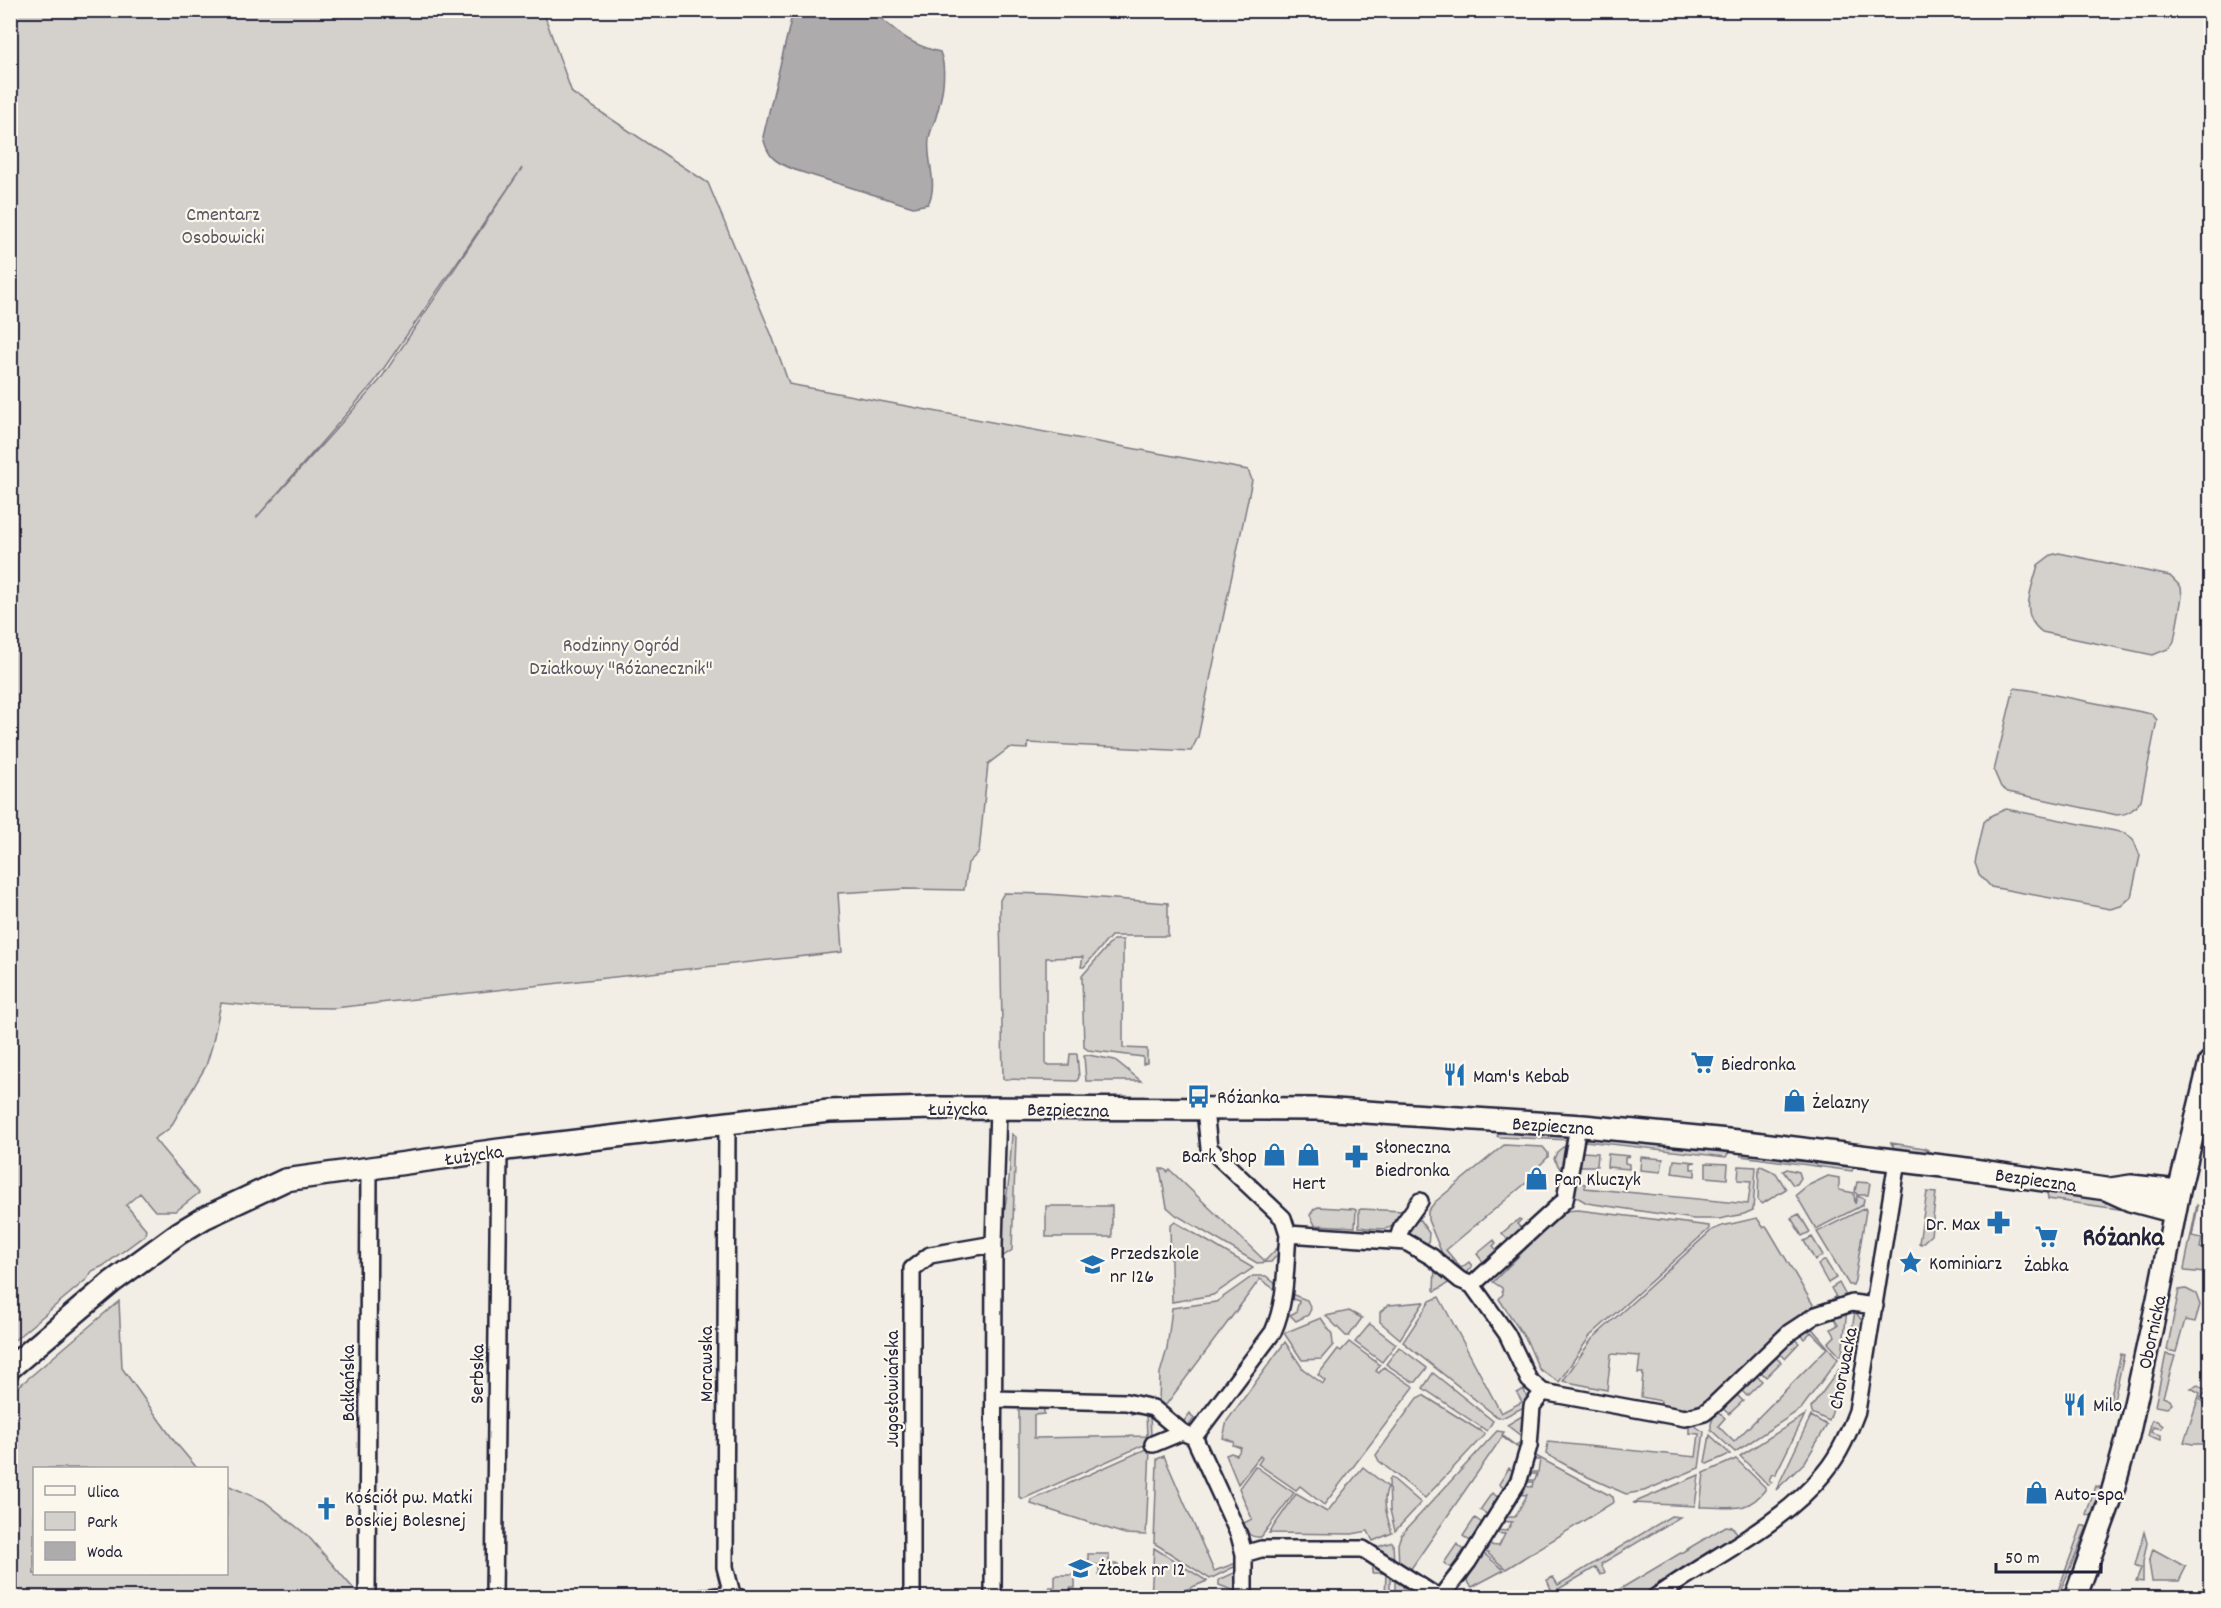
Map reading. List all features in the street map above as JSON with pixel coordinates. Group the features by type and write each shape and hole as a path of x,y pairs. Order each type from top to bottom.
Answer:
{"street":[{"name":"Obornicka","path":"2075,1598 2109,1504 2128,1436 2179,1191 2210,1067"},
{"name":"Łużycka","path":"10,1368 112,1282 204,1218 285,1180 499,1150 828,1111 883,1108 998,1108"},
{"name":"Bezpieczna","path":"998,1108 1319,1109 1578,1126 1746,1142 2106,1189 2131,1186 2179,1191"},
{"path":"993,1598 994,1244 998,1108"},
{"path":"1153,1444 1188,1434 1273,1332 1279,1318 1286,1287 1288,1234 1283,1218 1209,1148 1204,1110"},
{"name":"Morawska","path":"727,1124 725,1567 736,1596"},
{"path":"1472,1285 1565,1200 1578,1126"},
{"name":"Serbska","path":"494,1598 499,1150"},
{"name":"Chorwacka","path":"1654,1598 1774,1519 1826,1472 1842,1446 1857,1411 1897,1161"},
{"name":"Bałkańska","path":"368,1598 369,1168"},
{"name":"Bezpieczna","path":"2106,1189 2130,1200 2175,1212"},
{"path":"1396,1241 1402,1226 1420,1201"},
{"path":"1288,1234 1396,1241 1414,1245 1460,1280 1472,1285 1507,1334 1529,1380 1543,1392 1685,1418 1704,1413 1713,1406 1790,1332 1816,1315 1852,1303 1875,1306"},
{"name":"Jugosłowiańska","path":"912,1598 912,1269 930,1255 994,1244"},
{"path":"1244,1554 1260,1549 1363,1550 1439,1598 1468,1562 1519,1480 1529,1446 1533,1406 1543,1392"},
{"path":"994,1399 1126,1402 1153,1408 1188,1434 1239,1535 1244,1554 1244,1598"},
{"path":"703,1598 736,1596"}],"green space":[{"path":"11,10 543,11 572,93 708,183 772,336 789,384 1248,470 1252,480 1198,737 1191,751 1028,743 1027,749 1009,748 988,764 979,852 968,863 964,890 904,889 838,893 842,952 334,1008 263,1007 221,1003 206,1066 170,1128 154,1139 199,1193 176,1211 155,1211 140,1193 126,1205 146,1229 145,1235 103,1266 92,1271 87,1279 11,1343","holes":["522,168 380,380 256,518 375,381"]},
{"path":"2059,553 2170,576 2181,587 2182,597 2174,641 2170,648 2153,655 2042,632 2030,617 2030,592 2038,565 2051,555"},
{"path":"2014,688 2152,714 2157,720 2141,800 2134,808 2125,814 2117,815 2008,792 2001,787 1994,771"},
{"path":"2006,809 2125,833 2133,839 2140,856 2131,897 2121,906 2110,909 1991,887 1979,874 1975,863 1984,822 1992,815"},
{"path":"1004,893 1168,903 1168,936 1111,936 1084,967 1081,967 1083,957 1046,958 1046,1065 1069,1065 1070,1054 1077,1054 1079,1077 1077,1081 1003,1079 1000,900"},
{"path":"1113,940 1123,940 1123,1048 1147,1049 1147,1063 1143,1064 1143,1057 1088,1050 1084,1047 1082,976"},
{"path":"1084,1056 1115,1060 1141,1081 1086,1081"},
{"path":"2210,1122 2208,1157 2210,1157 2210,1180 2203,1178"},
{"path":"1502,1129 1567,1132 1571,1140 1497,1136"},
{"path":"1012,1134 1016,1137 1012,1250 1002,1257 1003,1222"},
{"path":"1589,1135 1730,1150 1726,1157 1584,1141"},
{"path":"1891,1143 1928,1150 1923,1153 1895,1149"},
{"path":"1504,1145 1543,1147 1548,1157 1531,1174 1533,1177 1446,1250 1461,1268 1469,1262 1472,1266 1465,1274 1444,1258 1428,1220 1428,1211 1435,1202"},
{"path":"1563,1147 1570,1148 1564,1175 1554,1159"},
{"path":"1740,1151 1854,1165 1852,1171 1741,1156"},
{"path":"1581,1152 1598,1153 1597,1166 1578,1166"},
{"path":"1608,1154 1630,1156 1625,1158 1629,1169 1607,1167"},
{"path":"1641,1157 1663,1159 1661,1172 1640,1170"},
{"path":"1674,1160 1696,1162 1691,1163 1691,1169 1695,1169 1695,1176 1672,1173"},
{"path":"1706,1163 1728,1164 1727,1179 1706,1177"},
{"path":"1739,1166 1756,1167 1753,1210 1719,1219 1694,1219 1587,1203 1570,1193 1574,1182 1585,1184 1585,1188 1748,1204 1751,1181 1738,1180"},
{"path":"1759,1167 1776,1173 1786,1189 1762,1204 1758,1201"},
{"path":"1160,1169 1168,1172 1170,1170 1265,1261 1281,1244 1278,1254 1271,1262 1257,1263 1176,1215 1167,1207"},
{"path":"1787,1169 1799,1172 1801,1178 1797,1184 1793,1185 1783,1171"},
{"path":"1828,1176 1839,1178 1839,1190 1854,1193 1855,1204 1857,1196 1864,1199 1863,1205 1816,1229 1796,1195 1807,1186"},
{"path":"1857,1182 1870,1183 1868,1195 1857,1195 1855,1191"},
{"path":"1927,1192 1936,1193 1931,1235 1921,1244 1919,1243"},
{"path":"2047,1192 2134,1205 2132,1211 2048,1199"},
{"path":"2197,1205 2192,1236 2202,1238 2200,1248 2210,1250 2210,1270 2206,1269 2205,1273 2184,1269"},
{"path":"1046,1206 1112,1206 1112,1237 1046,1237"},
{"path":"1318,1207 1356,1210 1355,1227 1315,1225 1310,1215"},
{"path":"1865,1208 1855,1280 1853,1285 1849,1285 1817,1232"},
{"path":"1359,1210 1403,1211 1397,1223 1392,1227 1373,1229 1359,1227"},
{"path":"1578,1210 1709,1226 1709,1229 1590,1336 1559,1382 1539,1369 1527,1341 1499,1299 1503,1294 1502,1288 1493,1282 1563,1211"},
{"path":"1799,1214 1810,1232 1802,1236 1791,1218"},
{"path":"1757,1218 1763,1227 1767,1227 1815,1308 1836,1297 1831,1288 1839,1283 1846,1296 1708,1404 1683,1412 1659,1411 1661,1401 1641,1397 1643,1373 1638,1373 1640,1356 1611,1354 1607,1390 1563,1381 1592,1339 1712,1230"},
{"path":"1419,1219 1429,1233 1428,1246 1409,1235 1411,1227"},
{"path":"1519,1219 1521,1220 1517,1224 1521,1228 1508,1240 1502,1233"},
{"path":"1175,1222 1253,1268 1213,1295 1172,1302 1170,1226"},
{"path":"1812,1237 1823,1255 1815,1260 1804,1241"},
{"path":"1494,1240 1496,1243 1493,1246 1497,1250 1483,1262 1477,1254"},
{"path":"1825,1260 1836,1278 1828,1283 1818,1265"},
{"path":"1435,1266 1452,1281 1435,1291 1434,1290"},
{"path":"1253,1276 1266,1276 1278,1286 1280,1293 1260,1279 1165,1406 1184,1421 1190,1413 1194,1419 1190,1424 1185,1425 1160,1407 1159,1402 1160,1373 1167,1349 1172,1308 1216,1302"},
{"path":"2186,1289 2196,1294 2200,1305 2195,1322 2185,1320 2176,1352 2167,1350 2179,1290"},
{"path":"1291,1294 1307,1300 1311,1309 1308,1315 1296,1321 1290,1315 1296,1312 1299,1301 1289,1298"},
{"path":"1439,1297 1501,1413 1522,1402 1517,1393 1524,1389 1527,1399 1526,1406 1502,1418 1496,1416 1403,1342 1430,1301"},
{"path":"119,1301 122,1368 175,1442 196,1467 33,1467 33,1575 228,1575 228,1485 264,1501 308,1536 359,1597 11,1597 11,1393"},
{"path":"1424,1302 1400,1339 1380,1322 1380,1312 1389,1305"},
{"path":"1847,1309 1842,1355 1840,1356 1828,1343 1835,1336 1831,1329 1838,1325 1831,1314"},
{"path":"1349,1311 1362,1318 1349,1336 1346,1336 1326,1316"},
{"path":"1855,1311 1864,1324 1862,1342 1850,1342"},
{"path":"1321,1318 1332,1334 1333,1345 1321,1359 1302,1360 1284,1333"},
{"path":"1370,1324 1396,1344 1382,1362 1355,1342"},
{"path":"1809,1325 1838,1359 1801,1409 1735,1452 1711,1430 1716,1410 1725,1418 1718,1426 1734,1442 1827,1348 1811,1332 1804,1339 1798,1332"},
{"path":"1792,1337 1799,1343 1785,1358 1777,1351"},
{"path":"1285,1342 1303,1369 1323,1384 1325,1381 1318,1375 1338,1349 1341,1351 1349,1342 1380,1365 1376,1371 1379,1373 1384,1367 1414,1387 1324,1505 1300,1486 1296,1490 1258,1464 1262,1458 1260,1456 1238,1484 1226,1455 1231,1453 1237,1455 1241,1448 1233,1445 1234,1442 1223,1438 1227,1421"},
{"path":"1399,1347 1427,1368 1416,1382 1386,1364"},
{"path":"2121,1354 2124,1355 2114,1400 2110,1399"},
{"path":"2166,1354 2175,1356 2163,1397 2170,1400 2172,1404 2167,1408 2155,1406"},
{"path":"1773,1355 1781,1362 1766,1377 1759,1370"},
{"path":"1843,1364 1838,1395 1829,1421 1812,1413 1811,1408"},
{"path":"1433,1373 1493,1421 1487,1431 1423,1388"},
{"path":"1754,1373 1762,1381 1747,1396 1740,1389"},
{"path":"2198,1385 2207,1391 2200,1399 2210,1411 2210,1444 2184,1442 2200,1393 2191,1388"},
{"path":"1735,1393 1743,1401 1729,1414 1721,1407"},
{"path":"1423,1395 1485,1434 1425,1498 1379,1461 1376,1455 1417,1398"},
{"path":"1019,1405 1044,1405 1044,1414 1034,1415 1034,1438 1147,1436 1146,1414 1131,1414 1131,1408 1150,1414 1151,1436 1146,1444 1023,1499 1019,1497"},
{"path":"1527,1413 1525,1439 1507,1425"},
{"path":"1805,1415 1775,1475 1772,1474 1769,1480 1772,1482 1768,1485 1740,1456"},
{"path":"1811,1416 1827,1425 1805,1462 1776,1490"},
{"path":"2152,1420 2163,1426 2161,1429 2153,1427 2151,1432 2161,1435 2161,1440 2148,1436"},
{"path":"1689,1422 1704,1432 1699,1468 1644,1491 1626,1494 1546,1454 1548,1442 1696,1457 1699,1434 1689,1433"},
{"path":"1497,1431 1504,1432 1502,1435 1516,1446 1519,1443 1524,1447 1517,1461 1521,1450 1502,1437 1408,1573 1399,1567 1398,1544 1401,1535"},
{"path":"1710,1435 1730,1454 1707,1464 1705,1462"},
{"path":"1150,1449 1146,1535 1125,1534 1031,1504 1032,1500"},
{"path":"1532,1454 1613,1497 1614,1502 1506,1569 1484,1550 1487,1545 1499,1546 1505,1534 1493,1533 1495,1530 1507,1531 1512,1522 1500,1521 1503,1517 1515,1517 1527,1495 1516,1494 1520,1486 1532,1487 1533,1482 1522,1482 1523,1480 1535,1480 1537,1474 1527,1474 1527,1472 1538,1472 1540,1460 1531,1460"},
{"path":"1164,1456 1214,1571 1236,1563 1236,1566 1210,1579 1154,1543 1157,1459"},
{"path":"1736,1459 1765,1487 1765,1490 1758,1498 1744,1506 1736,1508 1700,1507 1704,1473"},
{"path":"1255,1466 1294,1493 1261,1537 1249,1534 1242,1524 1252,1519 1239,1488"},
{"path":"1363,1467 1388,1487 1385,1504 1392,1533 1373,1541 1368,1531 1352,1534 1269,1533 1296,1494 1327,1512"},
{"path":"1509,1468 1516,1473 1505,1489 1499,1484"},
{"path":"1699,1475 1695,1506 1633,1503"},
{"path":"1391,1477 1421,1503 1395,1531 1390,1510 1389,1480"},
{"path":"2096,1486 2101,1488 2091,1516 2086,1514"},
{"path":"1492,1493 1499,1498 1488,1515 1480,1510"},
{"path":"1671,1516 1680,1517 1601,1564 1605,1572 1601,1575 1596,1567 1545,1597 1536,1597 1551,1589 1547,1580 1553,1577 1558,1585"},
{"path":"1475,1518 1482,1523 1470,1541 1463,1536"},
{"path":"2082,1525 2087,1527 2060,1592 2058,1591"},
{"path":"1726,1526 1732,1527 1739,1535 1641,1597 1605,1598"},
{"path":"2144,1532 2147,1543 2143,1562 2143,1582 2136,1581 2141,1568 2135,1565"},
{"path":"1392,1542 1394,1563 1378,1553 1377,1547"},
{"path":"1457,1544 1464,1550 1451,1568 1444,1563"},
{"path":"1154,1548 1207,1581 1168,1597 1151,1597"},
{"path":"2153,1549 2186,1567 2179,1581 2152,1581 2149,1562"},
{"path":"1483,1553 1504,1570 1472,1587 1467,1581"},
{"path":"1088,1554 1109,1554 1109,1564 1118,1564 1118,1575 1099,1575 1099,1565 1088,1564"},
{"path":"1374,1563 1390,1571 1390,1597 1253,1597 1253,1595 1385,1596 1386,1573 1372,1573"},
{"path":"1236,1572 1239,1574 1237,1592 1219,1585 1219,1580"},
{"path":"1055,1575 1075,1575 1075,1588 1070,1588 1070,1596 1044,1597 1048,1595 1049,1587 1055,1587"},
{"path":"1395,1577 1406,1582 1403,1587 1411,1593 1415,1588 1427,1597 1395,1597"}],"water":[{"path":"793,11 872,11 911,41 940,52 944,67 943,84 929,139 932,188 928,204 913,207 795,170 777,162 770,155 763,137"}],"place":[{"name":"Biedronka","path":"1703,1063"},
{"name":"Mam's Kebab","path":"1455,1075"},
{"name":"Różanka","path":"1199,1096"},
{"name":"Żelazny","path":"1794,1101"},
{"name":"Hert","path":"1309,1154"},
{"name":"Bark Shop","path":"1275,1155"},
{"name":"Słoneczna Biedronka","path":"1357,1157"},
{"name":"Pan Kluczyk","path":"1536,1178"},
{"name":"Dr. Max","path":"1998,1223"},
{"name":"Żabka","path":"2046,1237"},
{"name":"Kominiarz","path":"1911,1262"},
{"name":"Przedszkole nr 126","path":"1092,1264"},
{"name":"Milo","path":"2075,1404"},
{"name":"Auto-spa","path":"2036,1493"},
{"name":"Kościół pw. Matki Boskiej Bolesnej","path":"327,1508"},
{"name":"Żłobek nr 12","path":"1080,1568"}],"district":[{"name":"Różanka","path":"2123,1236"}],"park label":[{"name":"Cmentarz Osobowicki","path":"223,224"},
{"name":"Rodzinny Ogród Działkowy \"Różanecznik\"","path":"621,656"}]}
